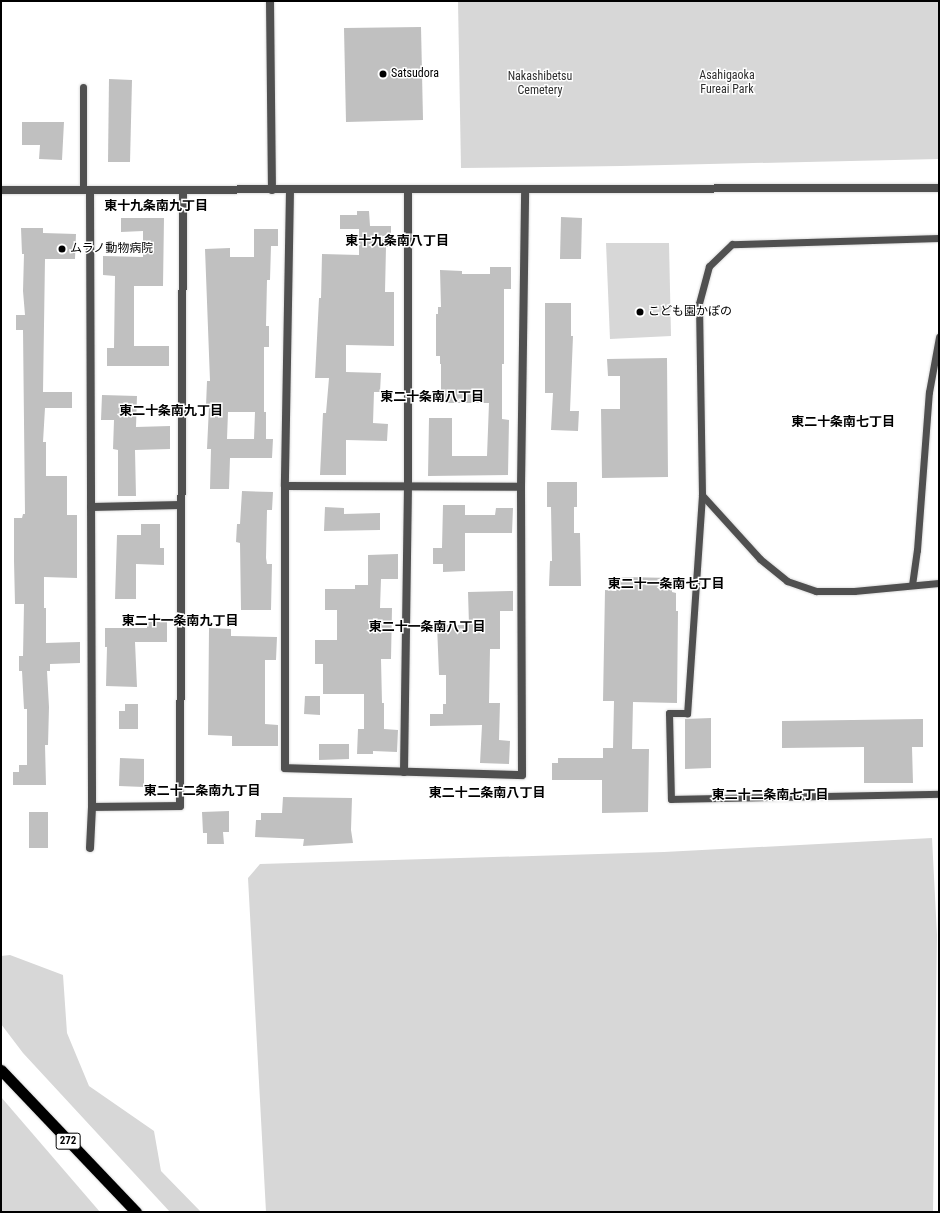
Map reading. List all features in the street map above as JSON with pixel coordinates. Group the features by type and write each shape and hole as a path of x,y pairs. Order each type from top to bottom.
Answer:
{"highway":[{"name":"272","path":"1,1070 136,1212"}],"street":[{"path":"270,1 272,190"},
{"path":"1,190 939,188"},
{"path":"404,772 408,487 408,189"},
{"path":"290,190 285,486 285,768 522,774 521,487 525,189"},
{"path":"86,190 91,507 92,807 90,848"},
{"path":"92,807 180,806 182,190"},
{"path":"285,486 521,487"},
{"path":"91,507 182,505"}],"lane":[{"path":"83,87 86,190"},
{"path":"939,238 732,244 709,266 699,304 702,495 687,713 669,713 671,799 939,794"},
{"path":"912,585 917,550 929,392 939,337"},
{"path":"702,495 760,558 788,581 816,591 854,591 939,583"}],"green space":[{"name":"Asahigaoka Fureai Park","path":"458,1 939,1 939,159 461,168"},
{"path":"606,243 669,243 671,336 610,339"},
{"path":"932,838 937,935 933,1212 266,1212 248,878 260,864 664,852"},
{"path":"10,955 63,975 67,1033 89,1086 154,1131 161,1171 201,1212 170,1212 23,1053 1,1024 1,956"},
{"path":"1,1097 100,1212 1,1212"}],"building":[{"name":"Satsudora","path":"421,27 423,120 346,122 344,28"},
{"path":"109,79 132,80 130,162 108,162"},
{"path":"22,122 64,122 62,160 39,159 40,145 22,145"},
{"path":"357,211 369,211 370,226 391,226 391,247 386,247 385,292 394,292 394,346 346,345 346,372 381,373 380,392 374,392 373,423 388,424 387,441 346,440 346,475 320,475 323,413 326,413 329,378 315,378 319,298 321,298 322,254 359,255 359,229 340,229 340,215 357,215"},
{"path":"561,217 582,218 581,259 560,259"},
{"path":"121,218 164,218 163,286 134,286 134,346 169,346 169,366 107,366 107,348 114,348 115,276 103,275 103,256 143,257 143,231 121,232"},
{"path":"21,228 43,228 43,233 76,234 75,259 45,259 43,392 72,392 72,408 45,408 43,442 46,442 46,476 67,476 67,515 77,515 77,578 44,577 46,643 80,642 80,663 50,664 50,671 47,671 49,707 48,745 45,745 46,785 13,785 13,772 19,772 19,765 27,765 27,709 24,709 22,671 19,671 19,656 23,656 24,604 15,604 14,561 14,518 22,518 23,514 25,514 23,330 16,330 16,315 25,315 23,291 24,254 22,254"},
{"path":"254,229 278,229 278,246 271,246 270,280 267,280 266,326 269,326 269,347 264,347 264,412 266,412 266,439 273,439 272,458 230,458 229,489 210,489 211,449 207,449 209,406 206,406 207,381 210,381 205,249 230,248 230,257 254,257","holes":["228,412 255,412 254,439 227,439"]},
{"path":"490,267 511,267 511,289 504,289 504,364 502,364 502,419 509,420 508,475 428,476 429,418 452,418 452,456 487,456 489,403 441,403 441,364 440,356 436,356 436,314 438,314 438,307 441,307 440,270 462,271 462,274 490,274"},
{"path":"545,303 571,303 571,336 573,336 570,411 579,411 578,431 551,430 553,393 545,393"},
{"path":"667,358 668,477 602,478 601,409 620,409 620,376 608,376 607,359"},
{"path":"102,395 137,396 136,427 170,426 170,449 135,450 136,496 118,496 118,450 113,449 114,420 101,420"},
{"path":"547,482 577,482 577,507 574,507 574,533 580,533 581,586 549,586 550,561 552,561 551,507 547,507"},
{"path":"242,491 273,492 272,510 267,510 266,558 267,564 272,564 271,610 241,610 240,543 236,542 237,524 240,524"},
{"path":"443,505 465,505 465,515 495,515 496,508 513,508 512,533 465,533 465,571 443,572 443,564 433,564 433,548 442,548"},
{"path":"325,507 344,508 344,514 380,513 380,530 324,531"},
{"path":"141,524 160,524 160,548 164,548 164,565 136,564 136,599 115,599 117,535 141,535"},
{"path":"398,554 398,579 381,579 380,608 392,608 391,659 381,659 382,703 384,703 384,729 398,730 397,752 373,751 373,754 357,754 358,729 364,729 364,694 323,694 323,664 315,664 315,640 337,640 337,610 325,610 325,589 355,589 355,585 368,585 368,555"},
{"path":"616,578 672,578 672,592 676,593 676,611 678,611 677,703 633,702 632,749 649,749 648,812 602,813 602,780 552,780 552,763 558,763 558,758 603,758 603,748 613,748 614,701 603,701 605,590 616,591"},
{"path":"513,591 513,611 500,611 500,649 490,649 489,703 500,703 499,740 510,741 509,764 480,763 482,725 430,726 430,714 443,714 443,704 446,704 446,675 439,675 437,625 469,625 468,592"},
{"path":"147,622 167,622 167,642 135,642 137,687 106,686 107,647 105,647 105,628 147,628"},
{"path":"209,628 231,629 231,636 277,637 276,660 265,660 265,724 278,725 278,746 232,746 232,736 208,735"},
{"path":"305,696 320,696 320,715 304,714"},
{"path":"125,704 138,704 138,729 119,729 119,711 125,711"},
{"path":"711,718 711,768 685,769 685,719"},
{"path":"923,719 923,747 912,747 913,783 864,783 864,747 782,748 782,721"},
{"path":"319,744 349,744 349,759 319,760"},
{"path":"120,758 144,759 144,787 119,786"},
{"path":"283,797 352,798 351,830 353,843 303,846 304,839 255,837 256,820 261,820 261,813 282,813"},
{"path":"229,811 229,832 223,832 224,844 207,844 207,833 203,833 202,812"},
{"path":"29,812 48,812 48,848 29,848"}],"place":[{"name":"Satsudora","path":"383,74"},
{"name":"ムラノ動物病院","path":"62,249"},
{"name":"こども園かぽの","path":"640,312"}],"district":[{"name":"東十九条南九丁目","path":"156,206"},
{"name":"東十九条南八丁目","path":"397,241"},
{"name":"東二十条南八丁目","path":"432,397"},
{"name":"東二十条南九丁目","path":"171,411"},
{"name":"東二十条南七丁目","path":"843,422"},
{"name":"東二十一条南七丁目","path":"666,584"},
{"name":"東二十一条南九丁目","path":"180,621"},
{"name":"東二十一条南八丁目","path":"427,627"},
{"name":"東二十二条南九丁目","path":"202,791"},
{"name":"東二十二条南八丁目","path":"487,793"},
{"name":"東二十二条南七丁目","path":"770,795"}],"park label":[{"name":"Nakashibetsu Cemetery","path":"540,84"}]}
